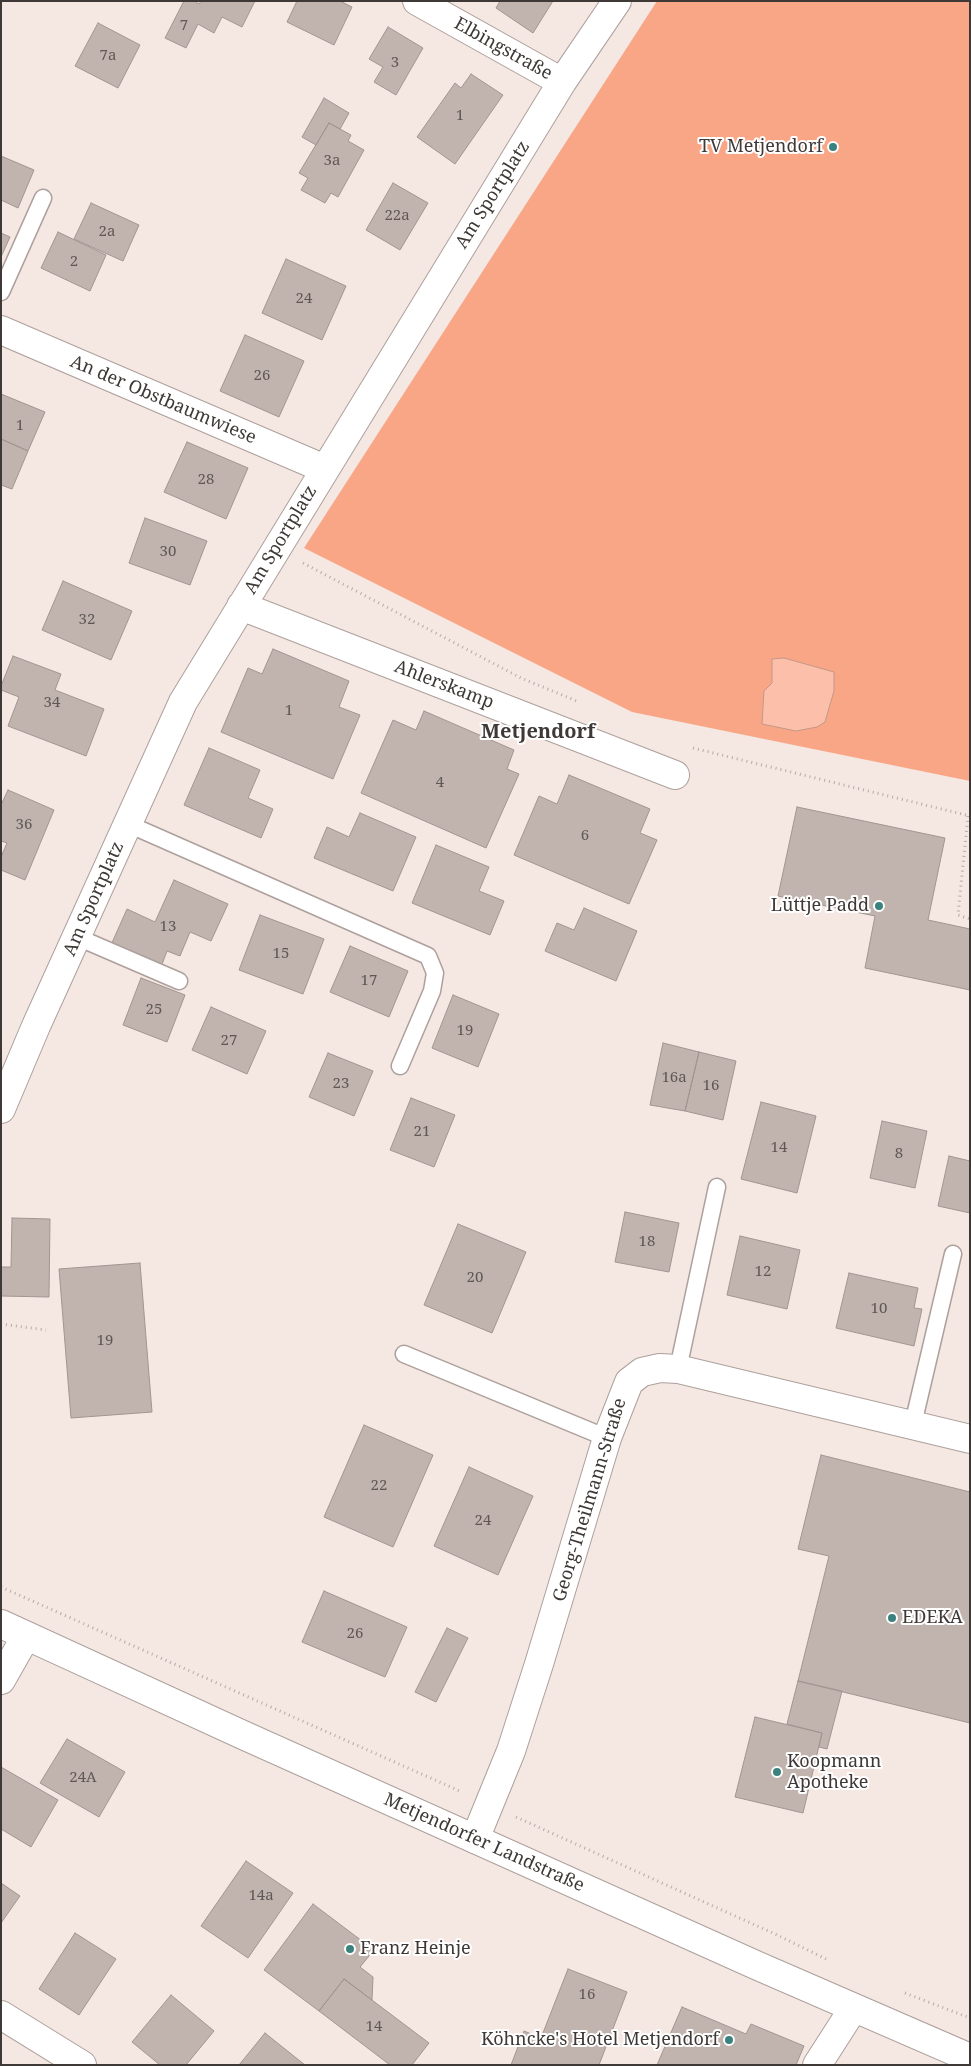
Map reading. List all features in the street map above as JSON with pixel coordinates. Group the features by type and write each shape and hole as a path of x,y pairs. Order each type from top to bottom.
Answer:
{"street":[{"name":"Elbingstraße","path":"417,1 562,82"},
{"name":"Am Sportplatz","path":"1,1109 183,702 562,82 617,1"},
{"name":"An der Obstbaumwiese","path":"1,330 325,469"},
{"name":"Ahlerskamp","path":"241,606 675,775"},
{"name":"Georg-Theilmann-Straße","path":"475,1839 511,1751 607,1438 629,1382 642,1372 660,1368 678,1369 970,1439"},
{"name":"Metjendorfer Landstraße","path":"1,1624 853,2009 970,2058"},
{"path":"1,1680 26,1636"},
{"path":"817,2065 853,2009"},
{"path":"1,2014 82,2065"}],"lane":[{"path":"1,292 43,198"},
{"path":"128,824 428,956 434,973 432,991 400,1066"},
{"path":"77,937 179,981"},
{"path":"678,1369 717,1187"},
{"path":"913,1424 953,1254"},
{"path":"404,1354 607,1438"}],"path":[{"path":"276,549 521,678 586,705"},
{"path":"687,747 969,817 958,915 970,919"},
{"path":"1,1324 46,1330"}],"shaded area":[{"path":"657,1 970,1 970,781 632,712 304,548"},
{"path":"784,658 834,672 834,691 825,722 817,727 796,731 762,724 764,691 772,683 772,659"}],"building":[{"path":"184,1 195,1 199,4 201,1 255,1 242,27 222,17 214,33 198,24 186,48 165,38"},
{"path":"297,1 340,1 352,7 334,45 287,22"},
{"path":"500,1 553,1 533,33 496,8"},
{"path":"98,23 140,45 118,88 75,66"},
{"path":"388,27 423,48 396,95 374,82 383,67 369,59"},
{"path":"471,74 503,95 455,164 417,137 455,83 461,88"},
{"path":"324,98 349,113 340,129 329,123 316,145 302,137"},
{"path":"329,123 351,135 348,141 364,150 338,197 331,193 325,203 301,190 308,178 299,173"},
{"path":"1,156 34,170 18,208 1,200"},
{"path":"393,183 428,203 400,250 366,230"},
{"path":"91,203 139,225 123,261 74,239"},
{"path":"58,232 106,255 90,291 41,268"},
{"path":"1,233 10,237 1,257"},
{"path":"286,259 346,286 322,340 262,313"},
{"path":"245,335 304,361 279,417 220,391"},
{"path":"1,394 45,412 28,451 1,439"},
{"path":"1,439 28,451 12,489 1,485"},
{"path":"187,442 248,468 226,519 164,492"},
{"path":"145,518 207,541 190,585 129,563"},
{"path":"63,581 132,611 111,660 42,630"},
{"path":"273,649 349,681 339,707 360,715 333,779 221,732 248,668 262,674"},
{"path":"13,656 61,674 55,690 104,709 86,756 8,726 19,697 1,690 1,686"},
{"path":"424,711 514,750 507,769 519,774 486,848 361,793 393,720 416,730"},
{"path":"209,748 260,770 248,798 273,809 261,838 184,805"},
{"path":"569,775 650,809 640,833 657,840 629,904 514,855 539,796 557,804"},
{"path":"8,790 54,810 25,880 1,870 1,857 7,843 1,841 1,805"},
{"name":"Lüttje Padd","path":"797,807 945,838 928,920 970,929 970,990 865,968 875,916 778,896"},
{"path":"360,813 416,837 393,891 314,858 327,827 349,837"},
{"path":"436,845 489,867 479,891 504,901 490,935 412,903"},
{"path":"174,880 228,904 211,941 190,932 180,956 167,951 161,967 111,945 127,909 155,922"},
{"path":"584,908 637,931 616,981 545,951 557,923 574,930"},
{"path":"260,915 324,939 303,994 239,970"},
{"path":"350,946 408,971 389,1017 330,992"},
{"path":"141,978 185,995 167,1042 123,1025"},
{"path":"453,995 499,1014 478,1067 432,1048"},
{"path":"211,1007 266,1031 247,1074 192,1050"},
{"path":"663,1043 699,1052 685,1111 650,1105"},
{"path":"699,1052 736,1061 723,1120 685,1111"},
{"path":"328,1053 373,1071 354,1116 309,1097"},
{"path":"411,1098 455,1115 434,1167 390,1150"},
{"path":"761,1102 816,1116 797,1193 741,1179"},
{"path":"882,1121 927,1131 915,1188 870,1178"},
{"path":"949,1156 970,1161 970,1213 938,1206"},
{"path":"625,1212 679,1223 669,1272 615,1262"},
{"path":"12,1218 50,1219 49,1297 1,1296 1,1267 11,1267"},
{"path":"458,1224 526,1252 492,1333 424,1305"},
{"path":"740,1236 800,1250 787,1309 727,1295"},
{"path":"140,1263 152,1412 71,1418 59,1269"},
{"path":"849,1273 918,1288 914,1308 922,1309 914,1346 836,1328"},
{"path":"364,1425 433,1455 393,1547 324,1517"},
{"name":"EDEKA","path":"821,1455 970,1492 970,1723 798,1681 829,1556 798,1549"},
{"path":"469,1467 533,1496 498,1575 434,1546"},
{"path":"324,1591 407,1627 385,1677 302,1642"},
{"path":"447,1628 468,1638 436,1702 415,1692"},
{"path":"798,1681 842,1691 827,1749 819,1747 822,1733 787,1724"},
{"name":"Koopmann Apotheke","path":"755,1717 822,1733 803,1813 735,1797"},
{"path":"67,1739 125,1772 99,1817 40,1783"},
{"path":"1,1767 58,1800 31,1847 1,1829"},
{"path":"246,1861 293,1893 248,1958 201,1926"},
{"path":"1,1883 20,1896 1,1923"},
{"path":"313,1904 374,1950 360,1967 373,1977 372,2000 344,1979 319,2011 264,1970"},
{"path":"75,1933 116,1959 79,2015 39,1989"},
{"path":"568,1969 627,1992 599,2065 511,2065 524,2031 541,2038"},
{"path":"344,1979 429,2043 412,2065 390,2065 319,2011"},
{"path":"171,1995 214,2031 186,2065 160,2065 132,2042"},
{"name":"Köhncke's Hotel Metjendorf","path":"682,2007 746,2034 751,2024 804,2046 796,2065 657,2065"},
{"path":"265,2033 305,2065 239,2065"}],"place":[{"name":"TV Metjendorf","path":"833,147"},
{"name":"Lüttje Padd","path":"879,906"},
{"name":"EDEKA","path":"892,1618"},
{"name":"Koopmann Apotheke","path":"777,1772"},
{"name":"Franz Heinje","path":"350,1949"},
{"name":"Köhncke's Hotel Metjendorf","path":"729,2040"}],"district":[{"name":"Metjendorf","path":"538,732"}]}
